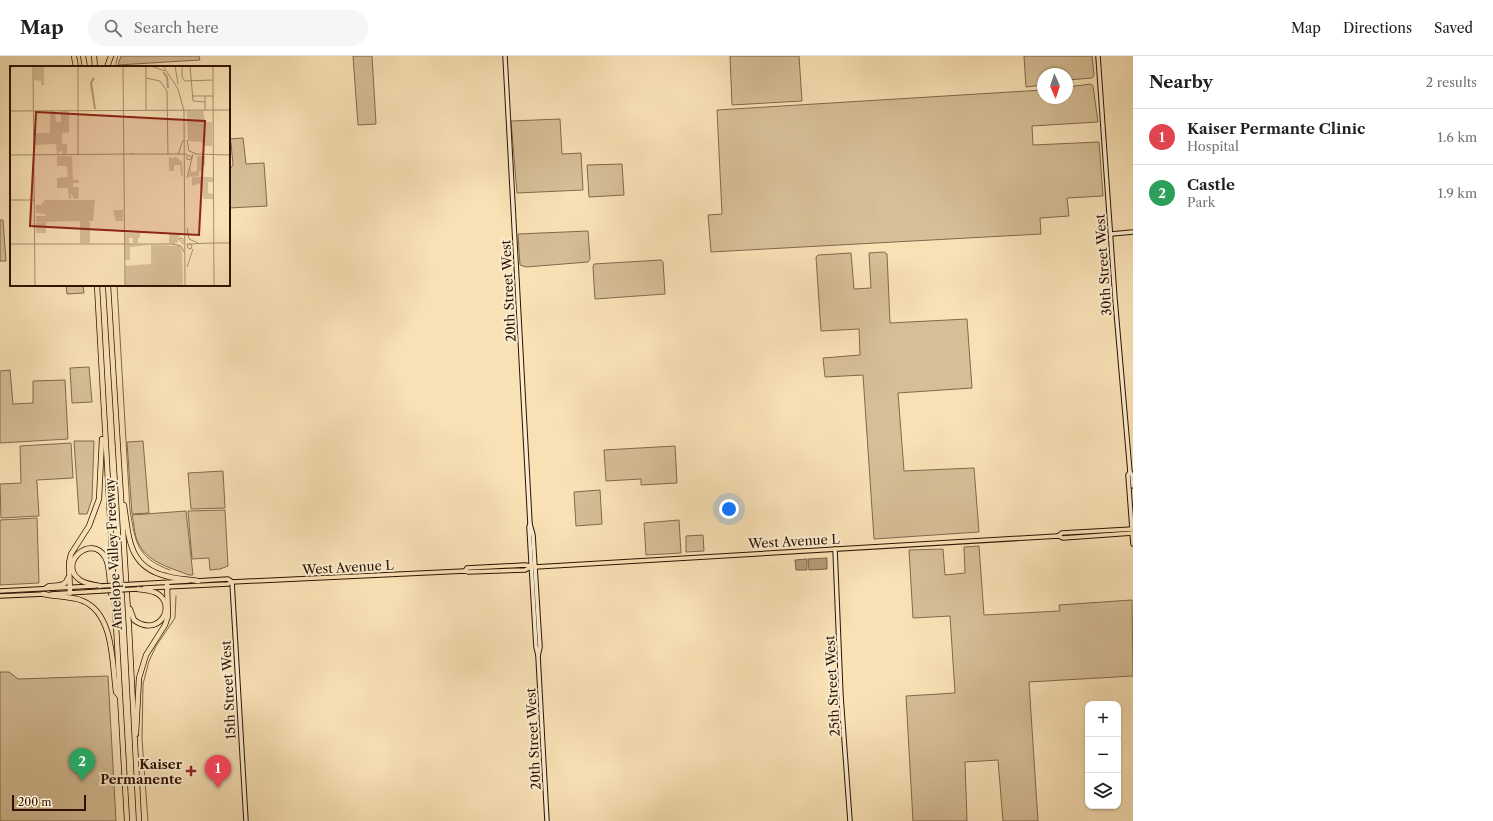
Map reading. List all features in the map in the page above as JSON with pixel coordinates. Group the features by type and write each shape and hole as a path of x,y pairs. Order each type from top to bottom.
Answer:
{"highway":[{"path":"74,56 76,66"},
{"path":"84,56 85,66"},
{"path":"94,56 95,66"},
{"path":"107,66 111,56"},
{"name":"Antelope Valley Freeway","path":"96,286 127,821"},
{"name":"Antelope Valley Freeway","path":"108,286 138,821"},
{"path":"70,590 70,554 89,526 99,499 101,479 102,404"},
{"path":"120,481 131,547 136,556 147,569 156,573 167,577 198,581"},
{"path":"101,588 85,583 79,580 75,575 72,564 76,556 82,550 96,550 104,555 108,566 111,599 115,613"},
{"path":"124,563 127,574 131,615 134,620 144,626 154,625 161,621 165,614 165,604 162,599 159,595 153,592 136,587"},
{"path":"46,588 49,586 63,585 66,583 69,573"},
{"path":"134,751 136,740 139,678 146,655 165,625 168,616 168,585"},
{"path":"43,594 76,599 88,604 97,611 104,622 108,633 116,692 120,697"}],"main road":[{"name":"20th Street West","path":"505,56 530,524 533,535 533,567 540,647 538,656 547,821"},
{"name":"30th Street West","path":"1098,56 1110,234 1130,472 1132,475 1133,486"},
{"path":"1110,234 1133,232"},
{"name":"30th Street West","path":"1130,472 1128,475 1133,544"},
{"name":"West Avenue L","path":"1058,536 1062,532 1132,529"},
{"name":"West Avenue L","path":"0,596 43,594 70,590 101,588 228,584 232,582 465,571 525,570 533,567 835,549 1058,536 1063,538 1133,534"},
{"name":"25th Street West","path":"835,549 841,697 850,821"},
{"name":"West Avenue L","path":"168,585 228,579 232,582"},
{"name":"15th Street West","path":"232,582 246,821"},
{"name":"West Avenue L","path":"0,591 46,588 70,590"}],"shaded area":[{"path":"121,56 199,56 200,60 118,65"},
{"path":"353,56 372,56 376,124 358,125"},
{"path":"730,56 799,56 802,101 732,105"},
{"path":"1024,56 1092,56 1094,75 1092,78 1073,80 1073,68 1037,68 1037,86 1026,87"},
{"path":"1091,84 1093,86 1098,122 1032,126 1033,145 1099,142 1103,196 1067,198 1069,216 1040,218 1041,234 711,252 708,215 722,214 717,110 1037,90 1037,104 1073,104 1073,86"},
{"path":"560,119 562,154 581,153 583,190 517,193 511,121"},
{"path":"243,138 246,164 264,163 267,206 230,208 230,169 233,165 230,139"},
{"path":"622,164 624,195 589,197 587,165"},
{"path":"0,220 3,220 6,261 0,261"},
{"path":"588,231 590,259 588,262 526,267 520,265 518,234"},
{"path":"884,252 887,254 890,323 967,319 972,388 898,393 904,471 974,468 979,532 874,539 863,375 825,377 823,358 860,355 859,329 821,331 816,257 818,255 851,253 854,289 871,288 869,253"},
{"path":"661,260 663,262 665,294 595,299 594,264"},
{"path":"66,286 83,286 84,293 67,294"},
{"path":"89,367 92,402 72,403 70,368"},
{"path":"10,370 13,404 33,403 33,381 65,380 68,439 0,443 0,371"},
{"path":"74,441 94,441 92,499 87,514 79,514"},
{"path":"143,441 149,513 132,514 127,442"},
{"path":"71,443 73,478 37,480 36,482 39,516 1,518 0,484 21,483 20,446"},
{"path":"675,446 677,483 641,485 641,479 606,481 604,450"},
{"path":"223,471 225,508 191,509 188,473"},
{"path":"600,490 602,524 576,526 574,492"},
{"path":"225,510 228,566 210,570 209,558 192,559 188,511"},
{"path":"186,511 193,575 189,575 165,566 144,552 136,537 132,515"},
{"path":"37,518 39,583 0,585 0,520"},
{"path":"679,520 681,553 646,555 644,523"},
{"path":"703,535 704,551 686,552 686,536"},
{"path":"979,546 984,615 1060,611 1059,605 1132,600 1133,676 1029,682 1038,821 1003,821 998,760 965,762 967,821 913,821 906,696 955,693 950,616 913,618 909,550 943,549 945,575 965,573 964,547"},
{"path":"827,558 827,569 809,570 808,559"},
{"path":"807,559 807,570 796,570 795,560"},
{"path":"0,672 9,672 18,679 108,676 116,821 0,821"}],"waterway":[{"path":"115,66 118,56"},
{"path":"117,286 130,510 132,521 136,540 144,554 159,565 170,570"},
{"path":"148,821 142,739 143,684 149,661 156,646 175,618 176,596"}],"place":[{"name":"Kaiser Permanente","path":"191,771"},
{"name":"Castle","path":"82,781"},
{"name":"Kaiser Permante Clinic","path":"218,788"}]}
